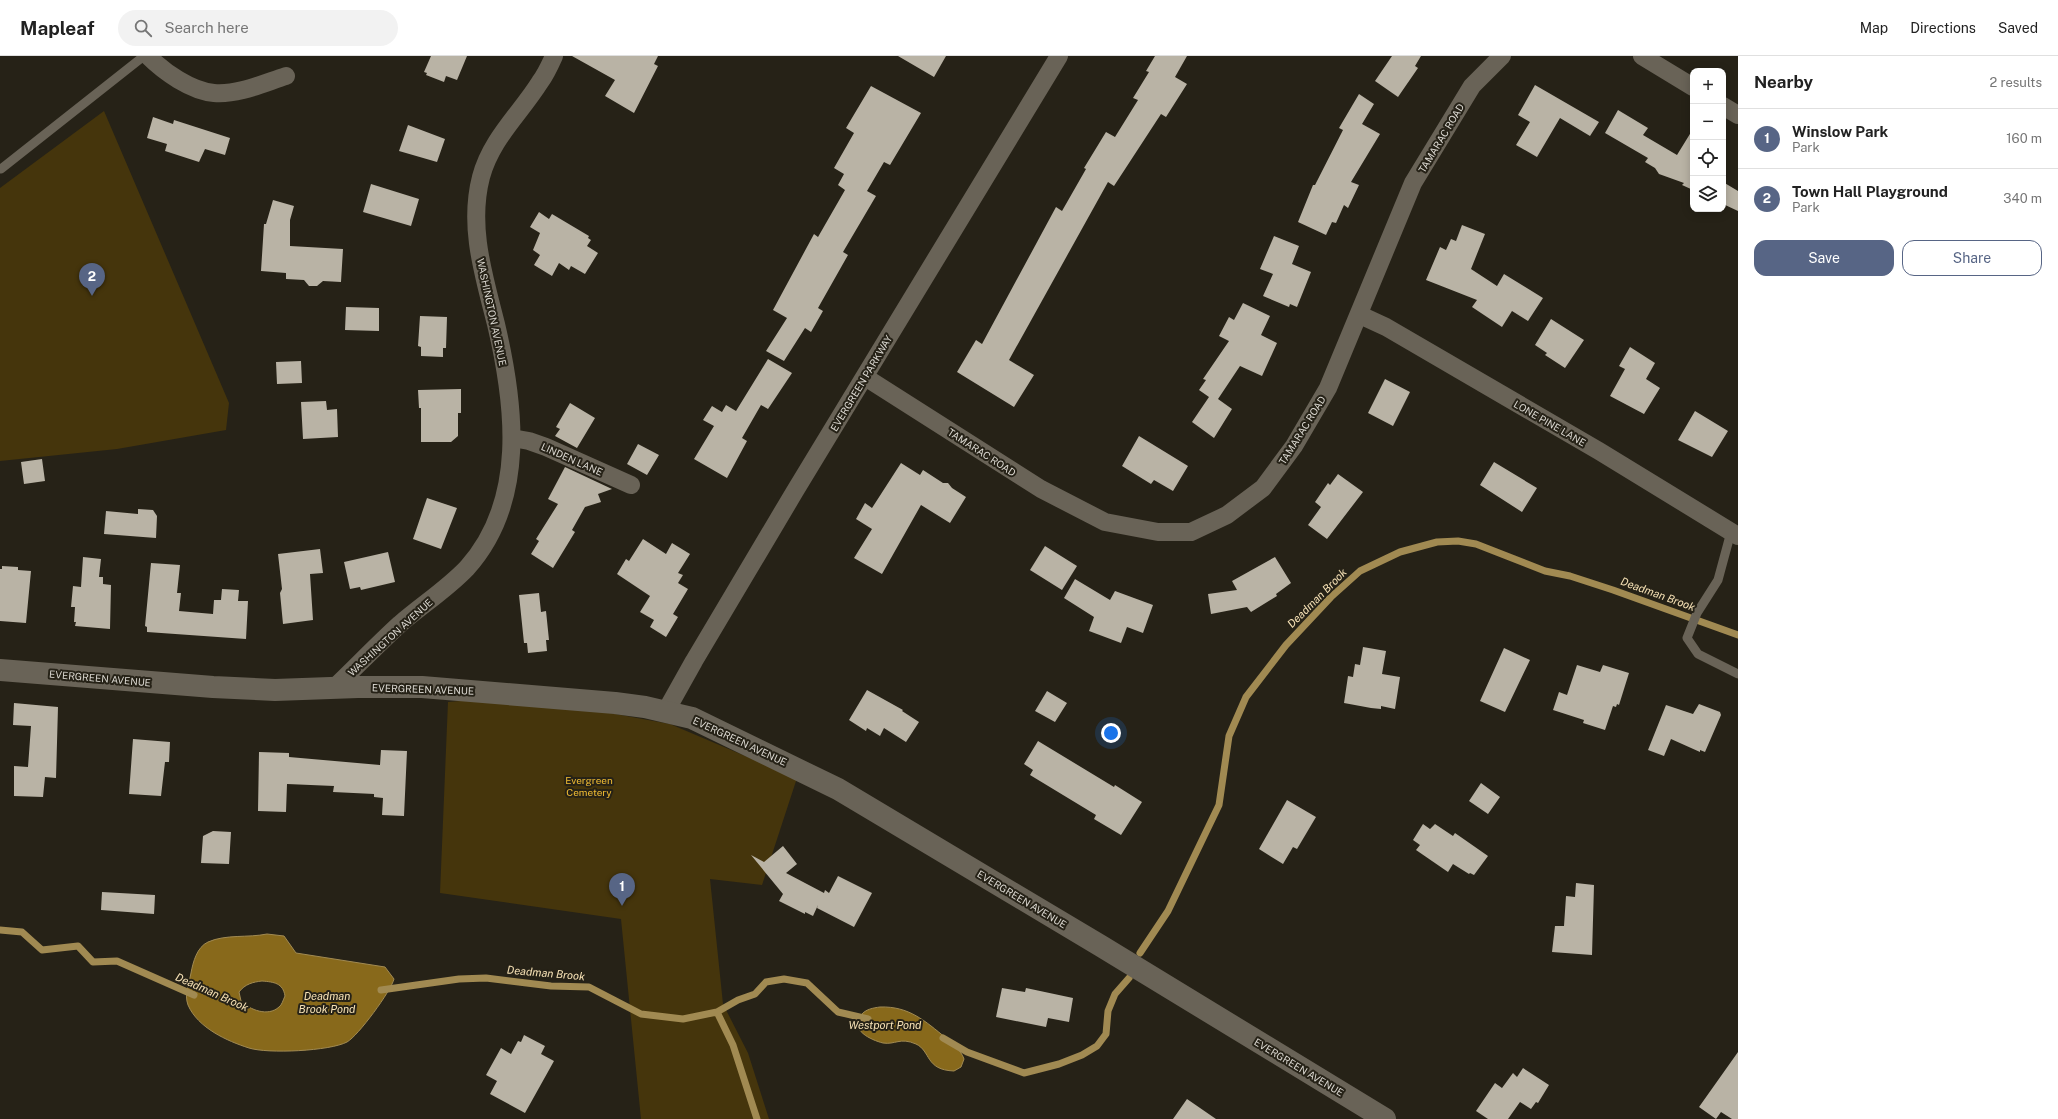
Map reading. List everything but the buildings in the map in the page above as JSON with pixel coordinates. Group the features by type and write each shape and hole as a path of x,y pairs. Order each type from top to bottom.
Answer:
{"main road":[{"name":"EVERGREEN AVENUE","path":"0,670 214,687 275,690 422,687 490,691 615,703 666,711 692,718 838,789 1101,946 1385,1119"}],"street":[{"path":"148,56 158,66 181,79 198,88 214,93 235,91 286,76"},
{"name":"WASHINGTON AVENUE","path":"334,688 400,624 458,577 476,556 490,536 502,509 508,488 512,438 502,352 484,280 477,237 477,198 481,178 490,154 506,128 540,82 554,56"},
{"name":"EVERGREEN PARKWAY","path":"666,711 702,647 1060,56"},
{"name":"TAMARAC ROAD","path":"865,377 1041,489 1084,513 1105,522 1158,532 1191,532 1227,515 1263,488 1294,446 1328,388 1360,315 1413,184 1472,86 1502,56"},
{"path":"1642,56 1690,85"},
{"path":"1726,108 1738,115"},
{"name":"LONE PINE LANE","path":"1360,315 1386,327 1572,435 1735,534"},
{"name":"LINDEN LANE","path":"512,438 529,441 546,447 631,485"}],"lane":[{"path":"1,169 144,56"},
{"path":"1735,534 1718,580 1697,613 1687,638 1698,654 1738,674"}],"green space":[{"path":"104,111 229,403 226,430 117,449 0,461 0,188"},
{"name":"Evergreen Cemetery","path":"472,700 599,711 670,724 797,778 762,885 710,879 723,1004 748,1053 769,1119 641,1119 621,919 440,893 448,702"}],"water":[{"name":"Deadman Brook Pond","path":"267,934 284,936 296,953 385,967 394,979 392,985 374,1013 359,1031 347,1042 339,1045 299,1051 270,1051 249,1048 232,1042 206,1027 188,1005 187,993 194,960 201,947 208,942 222,938","holes":["262,981 277,984 284,992 285,996 282,1004 270,1012 259,1011 249,1007 241,1001 239,992 244,987 249,984"]},
{"name":"Westport Pond","path":"880,1007 900,1009 924,1020 946,1038 961,1053 964,1059 961,1067 954,1071 945,1070 933,1064 921,1047 916,1044 906,1041 883,1043 863,1034 858,1025 858,1020 861,1015 867,1010"}],"waterway":[{"name":"Deadman Brook","path":"1140,953 1168,911 1219,805 1229,736 1246,697 1286,645 1331,597 1360,571 1400,552 1437,542 1458,541 1476,544 1545,571 1570,576 1613,590 1738,635"},
{"name":"Deadman Brook","path":"0,930 22,932 42,950 78,946 93,962 117,961 194,995"},
{"name":"Deadman Brook","path":"381,990 459,979 486,978 551,986 589,987 641,1014 683,1019 717,1012 738,1000 755,994 766,982 784,979 807,983 838,1012 868,1019"},
{"name":"Deadman Brook","path":"943,1038 967,1052 1024,1073 1059,1064 1082,1055 1097,1046 1106,1034 1108,1011 1115,994 1129,978"},
{"path":"717,1012 733,1045 757,1119"}],"place":[{"name":"Town Hall Playground","path":"92,296"},
{"name":"Winslow Park","path":"622,906"}]}
